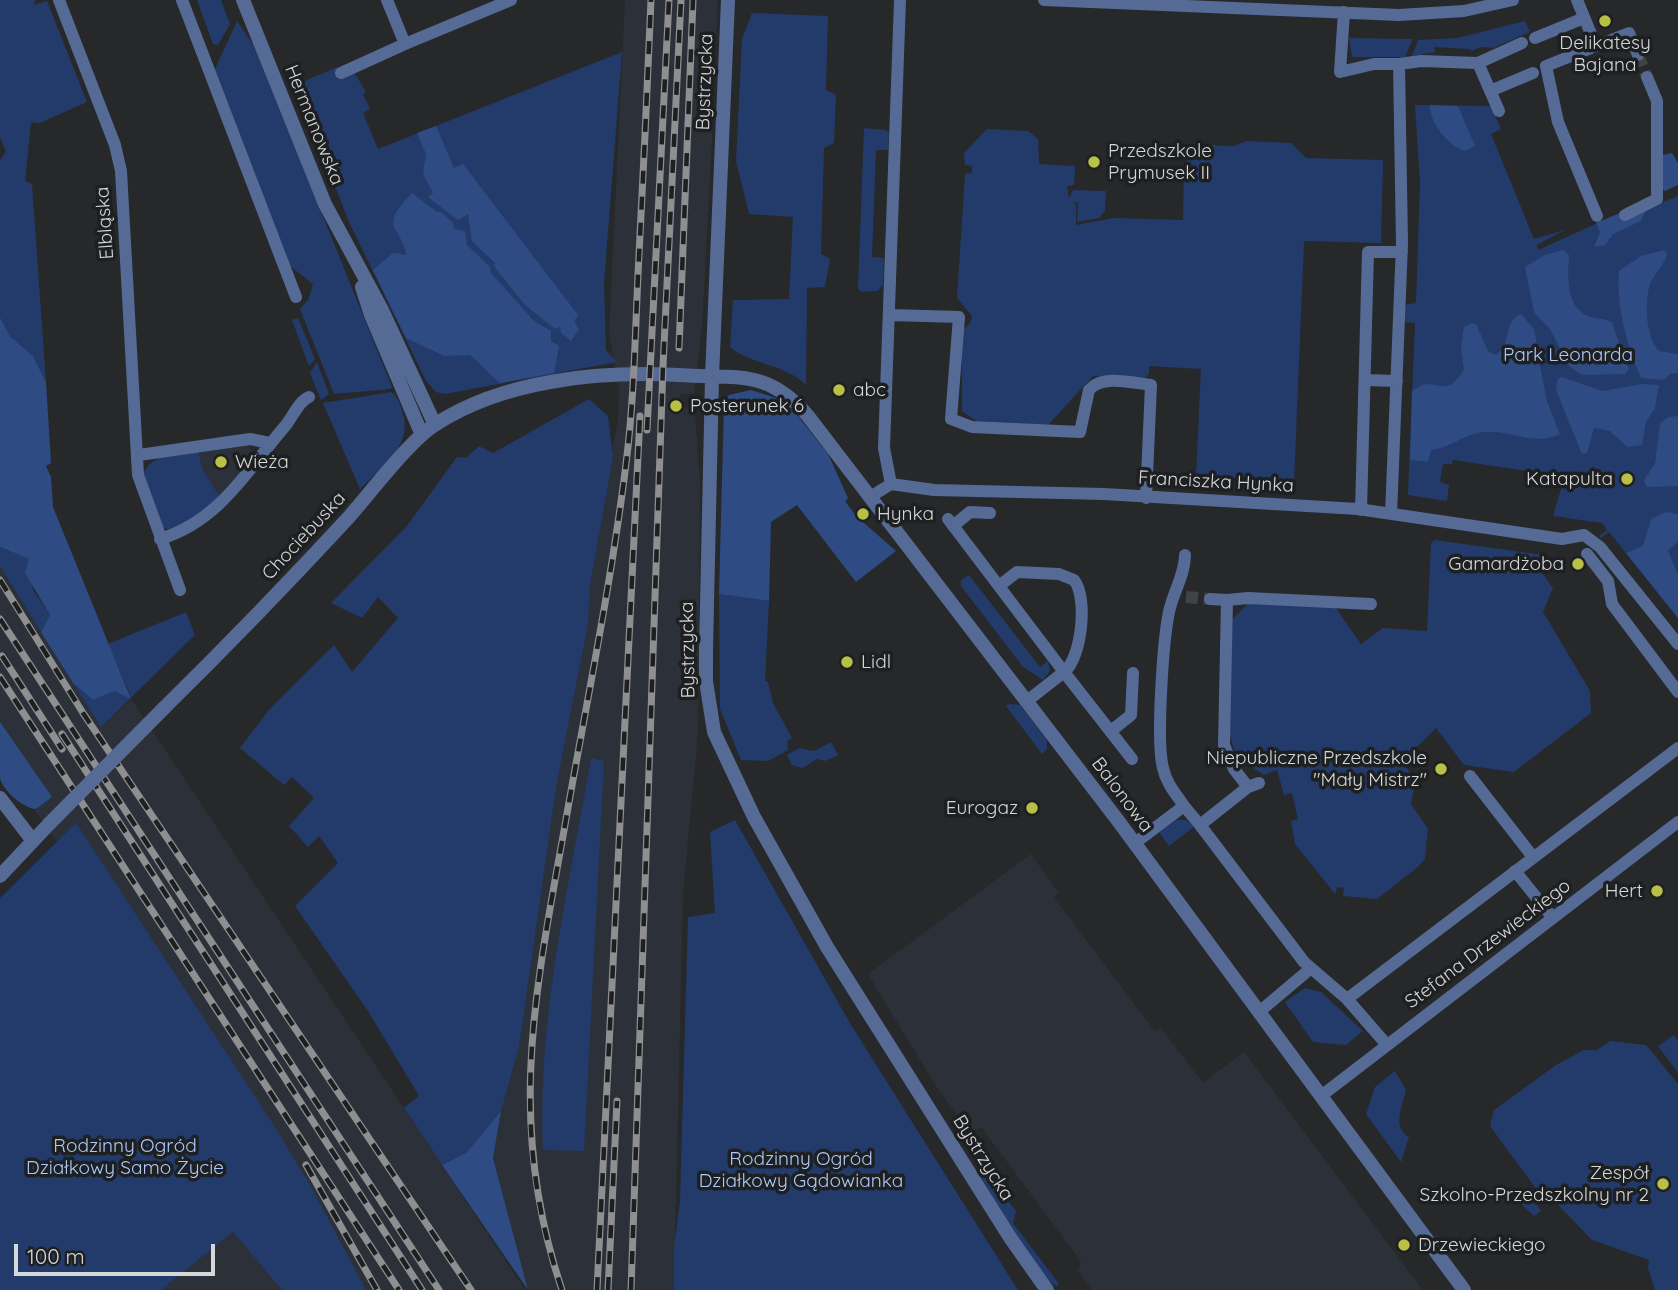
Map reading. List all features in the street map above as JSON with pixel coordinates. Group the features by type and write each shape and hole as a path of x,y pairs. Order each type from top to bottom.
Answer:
{"street":[{"name":"Elbląska","path":"59,0 115,145 121,171 143,494 180,590"},
{"path":"182,0 296,298"},
{"name":"Hermanowska","path":"243,0 303,151 355,262 381,308 435,425"},
{"path":"387,0 405,44"},
{"path":"341,73 511,0"},
{"name":"Bystrzycka","path":"727,0 712,377 706,681 717,740 754,817 827,947 1011,1239 1047,1290"},
{"path":"870,497 891,484 884,448 900,0"},
{"path":"1044,0 1427,14 1464,11 1513,0"},
{"path":"1577,0 1596,46"},
{"path":"1344,12 1340,72 1374,64 1421,61 1478,63 1584,18"},
{"path":"1597,216 1558,122 1546,66 1629,33 1638,55"},
{"path":"1478,63 1499,111"},
{"path":"1391,513 1402,252 1399,64"},
{"path":"1490,91 1533,73"},
{"path":"1625,215 1657,199 1657,101 1647,77"},
{"path":"1361,510 1368,252 1402,252"},
{"name":"Hermanowska","path":"355,262 371,315 422,435"},
{"path":"890,315 958,317 951,419 972,427 1080,432 1089,390 1093,385 1105,381 1151,385 1146,498"},
{"name":"Chociebuska","path":"0,876 290,580 422,435 435,425 495,398 597,376 634,374 712,377"},
{"name":"Balonowa","path":"712,377 762,381 788,394 1135,843 1464,1290"},
{"path":"1365,380 1396,381"},
{"path":"160,538 198,521 221,503 252,471 270,443 309,397"},
{"path":"139,455 250,439 270,443"},
{"name":"Franciszka Hynka","path":"891,484 934,490 1146,498 1391,513 1562,539 1590,536 1608,556"},
{"path":"990,513 970,512 950,523 1132,759"},
{"path":"1587,554 1608,581 1612,604 1678,692"},
{"path":"1185,555 1185,570 1172,596 1167,619 1161,757 1167,779 1184,806 1310,968 1347,999 1387,1045"},
{"path":"1597,566 1608,556 1678,644"},
{"path":"999,586 1017,572 1064,574 1077,584 1081,594 1080,641 1077,653 1064,672 1027,701"},
{"path":"1172,596 1186,597"},
{"path":"1210,599 1274,598 1371,604"},
{"path":"1200,825 1254,785 1234,769 1224,745 1227,600"},
{"path":"1111,731 1131,715 1133,673"},
{"path":"1347,999 1678,748"},
{"path":"1470,776 1533,857"},
{"path":"0,798 33,841"},
{"path":"1135,843 1184,806"},
{"name":"Stefana Drzewieckiego","path":"1321,1096 1678,822"},
{"path":"1515,871 1553,918"},
{"path":"1259,1012 1310,968"}],"shaded area":[{"path":"625,0 718,0 716,43 707,58 705,100 713,120 702,327 694,394 679,394 685,407 695,413 700,484 698,733 683,894 674,1290 528,1290 493,1158 581,616 618,420 619,390 609,333"},
{"path":"247,445 255,453 255,458 220,497 203,470 198,451"},
{"path":"0,566 101,727 131,699 525,1290 361,1290 0,759"},
{"path":"1031,854 1059,893 1054,898 1155,1031 1161,1028 1203,1083 1244,1052 1423,1290 1092,1290 1078,1271 1081,1261 981,1127 971,1134 934,1083 868,974"},
{"path":"233,1232 282,1290 161,1290"}],"green space":[{"path":"0,0 35,0 34,5 47,1 87,102 40,123 31,122 25,181 32,184 46,382 33,356 10,336 0,317 0,160 6,152 0,137"},
{"path":"197,0 221,0 230,24 218,45 213,44"},
{"path":"752,13 828,16 826,90 836,95 834,143 824,148 821,254 830,259 825,287 807,288 806,385 788,372 748,358 730,347 733,300 789,299 793,217 749,214 736,161 742,39"},
{"path":"237,21 254,46 392,387 390,389 334,394 300,309 308,300 313,284 290,266 215,69"},
{"path":"1525,21 1530,32 1493,48 1481,47 1472,51 1434,47 1435,52 1412,56 1418,40 1458,38"},
{"path":"1349,38 1413,39 1405,57 1352,57"},
{"path":"622,52 604,283 606,350 617,362 445,394 436,392 426,381 349,222 296,85 337,67 341,77 354,72 366,92 363,94 370,109 363,113 378,149"},
{"name":"Park Leonarda","path":"1415,105 1491,106 1501,129 1491,134 1534,239 1565,230 1537,245 1538,250 1620,213 1625,218 1678,196 1678,618 1609,532 1601,538 1599,536 1607,530 1602,523 1553,516 1563,482 1554,478 1554,475 1453,460 1452,464 1443,464 1440,482 1449,485 1447,501 1408,495 1415,323 1405,322 1405,305 1416,303 1420,183"},
{"path":"1430,105 1458,106 1475,146 1466,151 1447,140 1436,126"},
{"path":"436,126 454,168 463,164 578,315 574,321 579,329 571,341 561,333 560,327 555,329 525,305 494,266 495,263 472,241 468,214 458,220 428,197 433,193 423,174 426,154 417,133"},
{"path":"864,128 886,130 889,133 888,150 876,150 872,257 884,258 883,285 877,291 861,292 858,288"},
{"path":"987,129 1028,131 1038,139 1039,164 1075,166 1074,185 1067,186 1069,198 1073,190 1106,191 1105,210 1099,218 1077,222 1078,203 1073,201 1076,204 1076,225 1114,218 1183,220 1184,164 1202,145 1233,146 1247,141 1291,143 1306,158 1383,160 1381,243 1304,241 1294,482 1196,476 1201,369 1149,366 1149,374 1143,380 1093,376 1048,425 976,421 962,411 962,331 971,322 972,316 957,298 965,174 972,173 972,166 965,165 964,153"},
{"path":"1672,153 1678,163 1678,185 1665,191 1662,189 1662,155"},
{"path":"412,193 437,212 441,212 453,223 454,229 465,231 467,245 490,267 491,273 534,321 551,331 551,341 559,346 554,373 500,383 470,355 444,356 406,338 373,270 393,253 407,255 393,220"},
{"path":"1645,212 1641,221 1613,234 1605,245 1594,247 1600,232 1596,223 1620,213"},
{"path":"1563,250 1569,255 1569,288 1574,304 1586,315 1612,323 1629,369 1625,374 1582,375 1569,366 1550,329 1534,312 1525,267 1545,255"},
{"path":"1664,250 1666,258 1648,292 1647,319 1651,338 1659,351 1678,354 1678,373 1670,374 1664,380 1641,378 1624,326 1619,298 1619,271 1641,256"},
{"path":"1521,314 1534,329 1537,344 1531,348 1530,354 1540,366 1547,402 1560,434 1540,439 1483,432 1431,450 1428,462 1410,460 1412,391 1424,384 1447,386 1455,382 1464,370 1461,347 1464,327 1476,324 1488,351 1495,355 1504,346 1511,322"},
{"path":"0,317 10,336 33,356 46,382 51,463 46,466 51,477 53,507 131,699 115,691 93,700 73,683 41,632 50,615 25,573 29,559 0,547"},
{"path":"298,318 315,359 309,366 292,320"},
{"path":"317,362 329,394 321,400 310,373"},
{"path":"1562,377 1602,391 1642,384 1659,385 1655,408 1646,422 1642,445 1627,447 1610,431 1594,428 1587,453 1582,454 1556,390 1558,379"},
{"path":"751,390 782,400 797,415 828,454 848,498 845,501 856,516 896,551 856,582 797,505 771,522 769,601 719,594 724,403 729,395"},
{"path":"391,392 397,398 402,411 404,435 386,464 360,489 323,403"},
{"path":"589,399 608,416 613,456 590,585 588,624 556,787 519,1046 501,1111 466,1153 442,1165 404,1108 419,1096 368,1011 295,906 338,863 319,836 308,847 289,826 314,798 292,777 284,785 240,748 269,710 334,645 352,672 398,618 378,597 362,618 331,603 406,527 457,457 466,458 479,446 493,453"},
{"path":"1678,416 1678,486 1646,487 1644,480 1655,464 1660,423 1668,417"},
{"path":"198,451 203,470 220,497 209,508 173,530 163,528 142,477 151,463 158,459"},
{"path":"1666,512 1678,514 1678,542 1668,550 1678,575 1678,618 1626,553 1643,546 1651,519"},
{"path":"1435,540 1543,555 1547,559 1542,573 1553,588 1543,612 1590,691 1591,713 1514,772 1464,765 1436,728 1406,758 1406,767 1420,785 1414,788 1411,804 1428,829 1425,858 1419,866 1377,899 1343,896 1344,888 1337,887 1335,894 1295,844 1291,821 1298,819 1292,793 1284,795 1277,770 1264,775 1236,757 1228,729 1232,620 1250,601 1333,604 1361,644 1383,628 1427,631 1431,543"},
{"path":"0,547 29,559 33,590 50,615 41,632 0,566"},
{"path":"969,575 1040,667 1048,661 1050,671 1043,680 1023,667 961,586 961,580"},
{"path":"719,594 769,601 765,681 768,682 773,703 792,738 787,741 788,750 768,761 741,760 720,709"},
{"path":"186,612 195,635 101,727 73,683 93,700 115,691 131,697 108,644"},
{"path":"1020,705 1047,740 1047,749 1042,754 1006,706"},
{"path":"0,722 52,797 36,809 20,802 2,783"},
{"path":"831,742 838,755 825,761 817,759 802,768 792,765 787,755 799,748 814,751"},
{"path":"591,758 604,761 584,1151 543,1150 545,1051 556,953"},
{"name":"Rodzinny Ogród Działkowy Gądowianka","path":"735,820 851,1025 1018,1290 674,1290 674,1248 680,1201 688,917 715,913 710,832"},
{"path":"1176,820 1186,820 1195,826 1169,846 1159,832"},
{"name":"Rodzinny Ogród Działkowy Samo Życie","path":"76,823 273,1124 310,1185 366,1290 282,1290 233,1232 161,1290 0,1290 0,898"},
{"path":"1305,988 1321,992 1363,1031 1346,1045 1313,1042 1285,1002"},
{"path":"1674,1035 1678,1041 1678,1073 1658,1046"},
{"path":"1610,1041 1646,1045 1678,1084 1678,1290 1655,1290 1648,1268 1649,1260 1592,1240 1556,1203 1545,1201 1490,1126 1494,1110 1556,1065 1584,1050 1597,1050"},
{"path":"1395,1071 1406,1090 1400,1122 1404,1133 1409,1137 1401,1162 1366,1114 1375,1087"},
{"path":"501,1111 493,1158 528,1290 442,1165 466,1153"},
{"path":"981,1166 1016,1211 1013,1223 1059,1284 1057,1286 1038,1268 1015,1234 977,1171"},
{"path":"1522,1188 1532,1194 1541,1211 1534,1216 1520,1203 1519,1198 1523,1195 1519,1190"}],"tunnel":[{"path":"1638,55 1647,77"},
{"path":"1186,597 1210,599"}],"railway":[{"path":"562,1290 545,1229 535,1171 530,1114 531,1058 544,945 606,600 629,440 651,0"},
{"path":"647,430 669,0"},
{"path":"631,1290 663,366 681,0"},
{"path":"679,348 693,0"},
{"path":"597,1290 640,416"},
{"path":"0,580 83,713 471,1290"},
{"path":"0,619 439,1290"},
{"path":"2,656 62,749"},
{"path":"0,677 399,1290"},
{"path":"62,734 422,1290"},
{"path":"608,1290 617,1101"},
{"path":"306,1165 377,1290"}],"place":[{"name":"Delikatesy Bajana","path":"1605,21"},
{"name":"Przedszkole Prymusek II","path":"1094,162"},
{"name":"abc","path":"839,390"},
{"name":"Posterunek 6","path":"676,406"},
{"name":"Wieża","path":"221,462"},
{"name":"Katapulta","path":"1627,479"},
{"name":"Hynka","path":"863,514"},
{"name":"Gamardżoba","path":"1578,564"},
{"name":"Lidl","path":"847,662"},
{"name":"Niepubliczne Przedszkole \"Mały Mistrz\"","path":"1441,769"},
{"name":"Eurogaz","path":"1032,808"},
{"name":"Hert","path":"1657,891"},
{"name":"Zespół Szkolno-Przedszkolny nr 2","path":"1663,1184"},
{"name":"Drzewieckiego","path":"1404,1245"}]}
